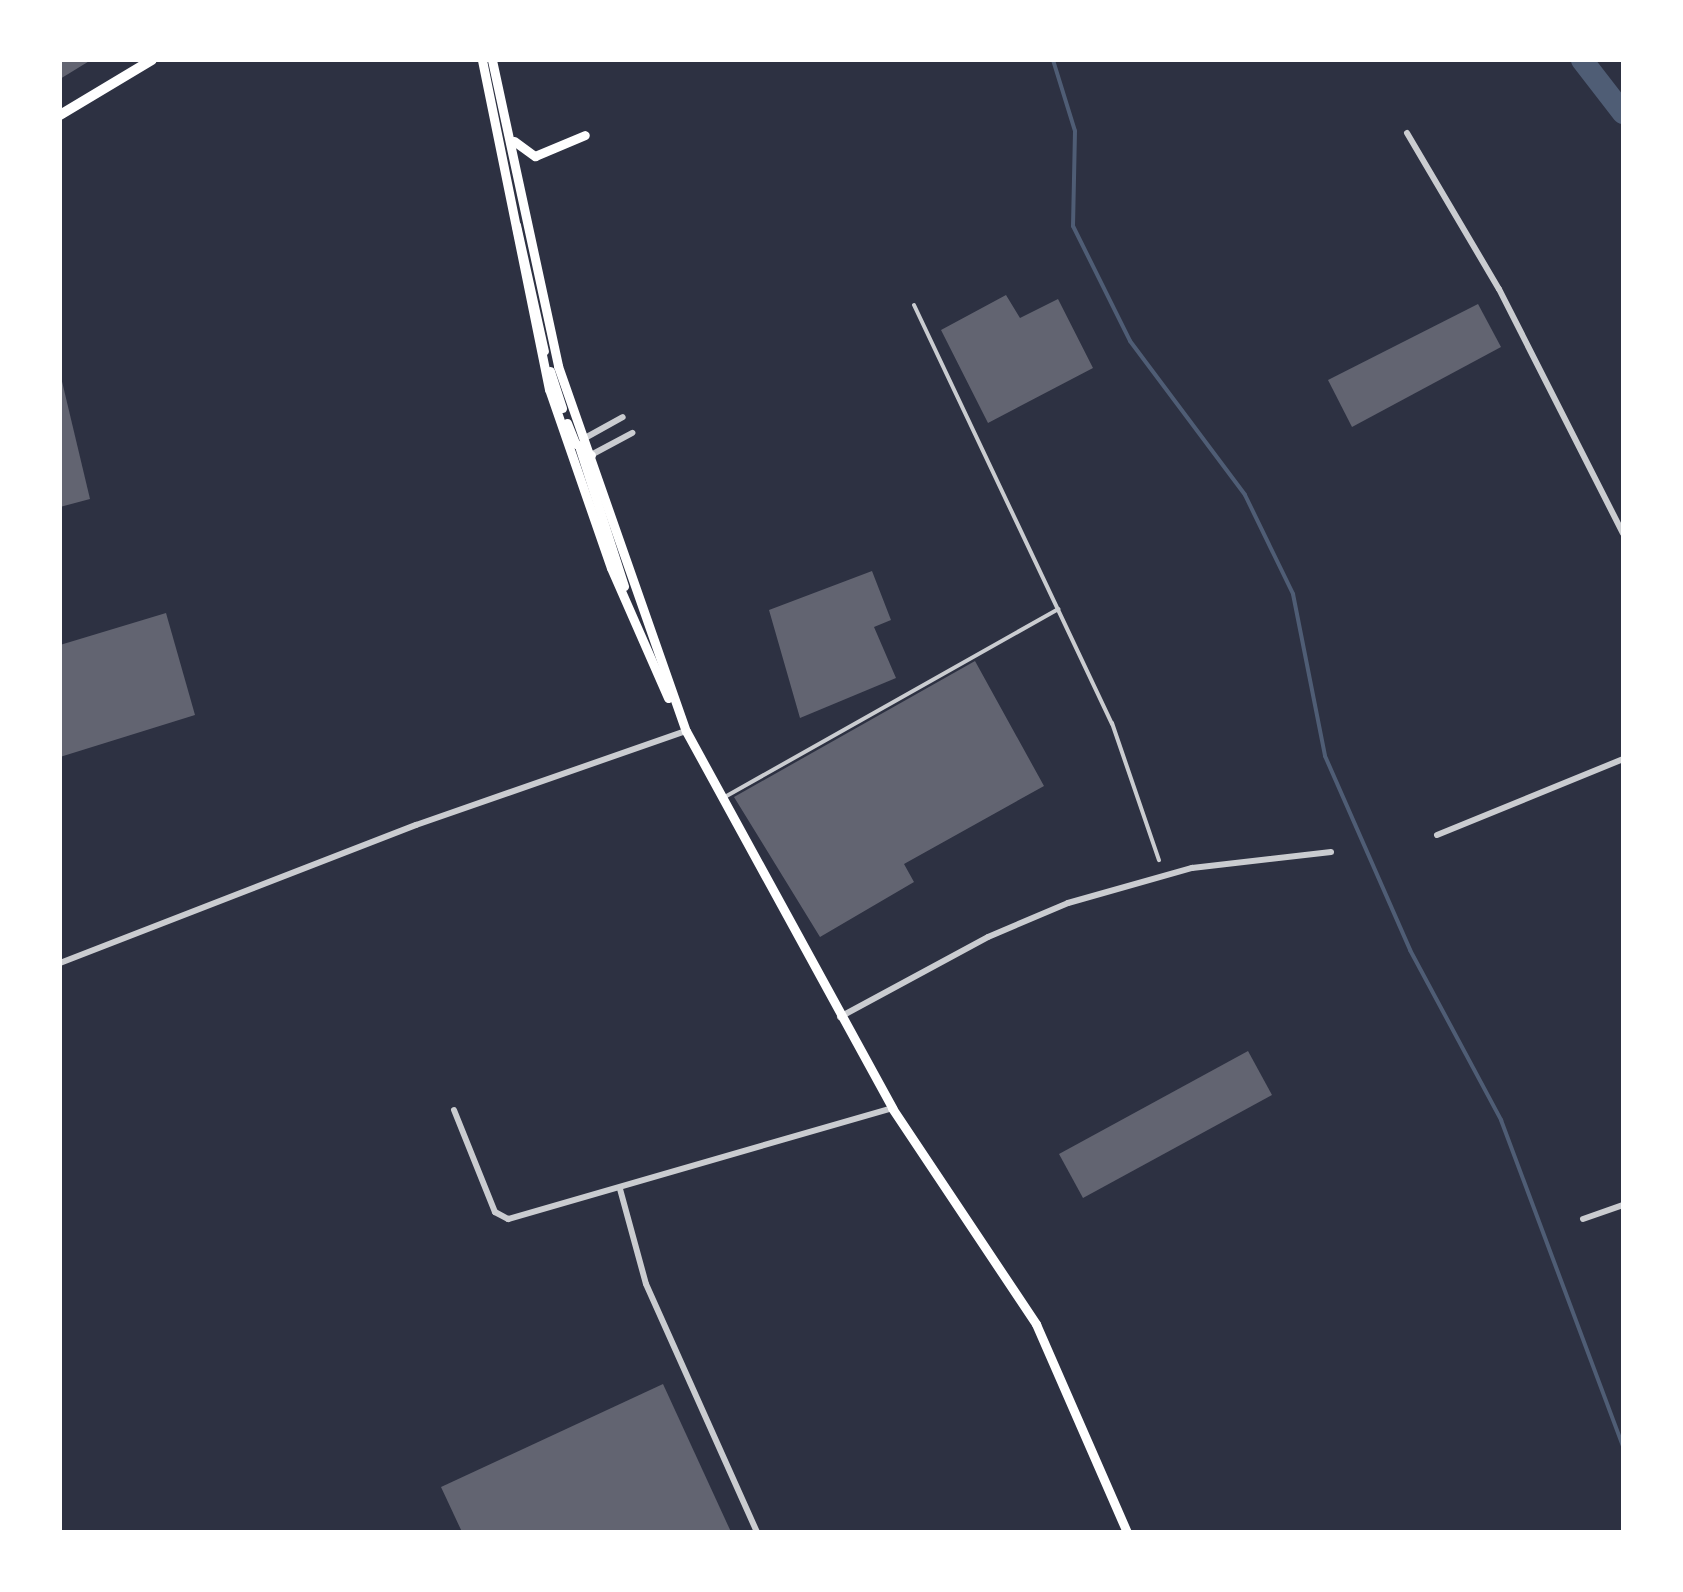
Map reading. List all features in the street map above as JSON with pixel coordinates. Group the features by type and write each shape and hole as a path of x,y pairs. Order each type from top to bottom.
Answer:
{"main road":[{"path":"60,116 152,60"},
{"path":"482,60 498,156 549,389 637,630 720,800 892,1108 1036,1324 1127,1532"},
{"path":"492,60 518,150 535,156 584,135"},
{"path":"492,60 514,180 510,212 548,365 580,449 637,630"},
{"path":"498,156 521,192 552,345 686,732"},
{"path":"580,449 585,438"},
{"path":"580,449 591,455"}],"street":[{"path":"1406,133 1499,289 1623,534"},
{"path":"585,438 623,417"},
{"path":"591,455 632,434"},
{"path":"60,963 416,826 686,732"},
{"path":"1437,836 1623,759"},
{"path":"840,1017 988,936 1068,903 1192,868 1331,852"},
{"path":"454,1110 501,1218 620,1189 892,1108"},
{"path":"620,1189 638,1260 756,1532"},
{"path":"1582,1219 1623,1205"}],"lane":[{"path":"914,304 1112,723 1158,860"},
{"path":"720,800 1058,608"}],"building":[{"path":"60,60 91,60 60,79"},
{"path":"1006,295 1020,318 1058,299 1093,368 988,423 941,330"},
{"path":"1478,304 1501,347 1352,427 1328,380"},
{"path":"60,373 90,499 60,507"},
{"path":"872,571 891,620 874,627 896,678 800,718 769,610"},
{"path":"166,613 195,715 60,757 60,645"},
{"path":"975,661 1044,786 904,864 914,882 820,937 734,797"},
{"path":"1248,1051 1272,1095 1083,1198 1059,1154"},
{"path":"663,1384 731,1532 462,1532 441,1487"}],"waterway":[{"path":"1053,60 1075,131 1073,226 1130,341 1245,495 1293,594 1325,756 1410,950 1501,1120 1623,1447"},
{"path":"1582,60 1623,113"}]}
